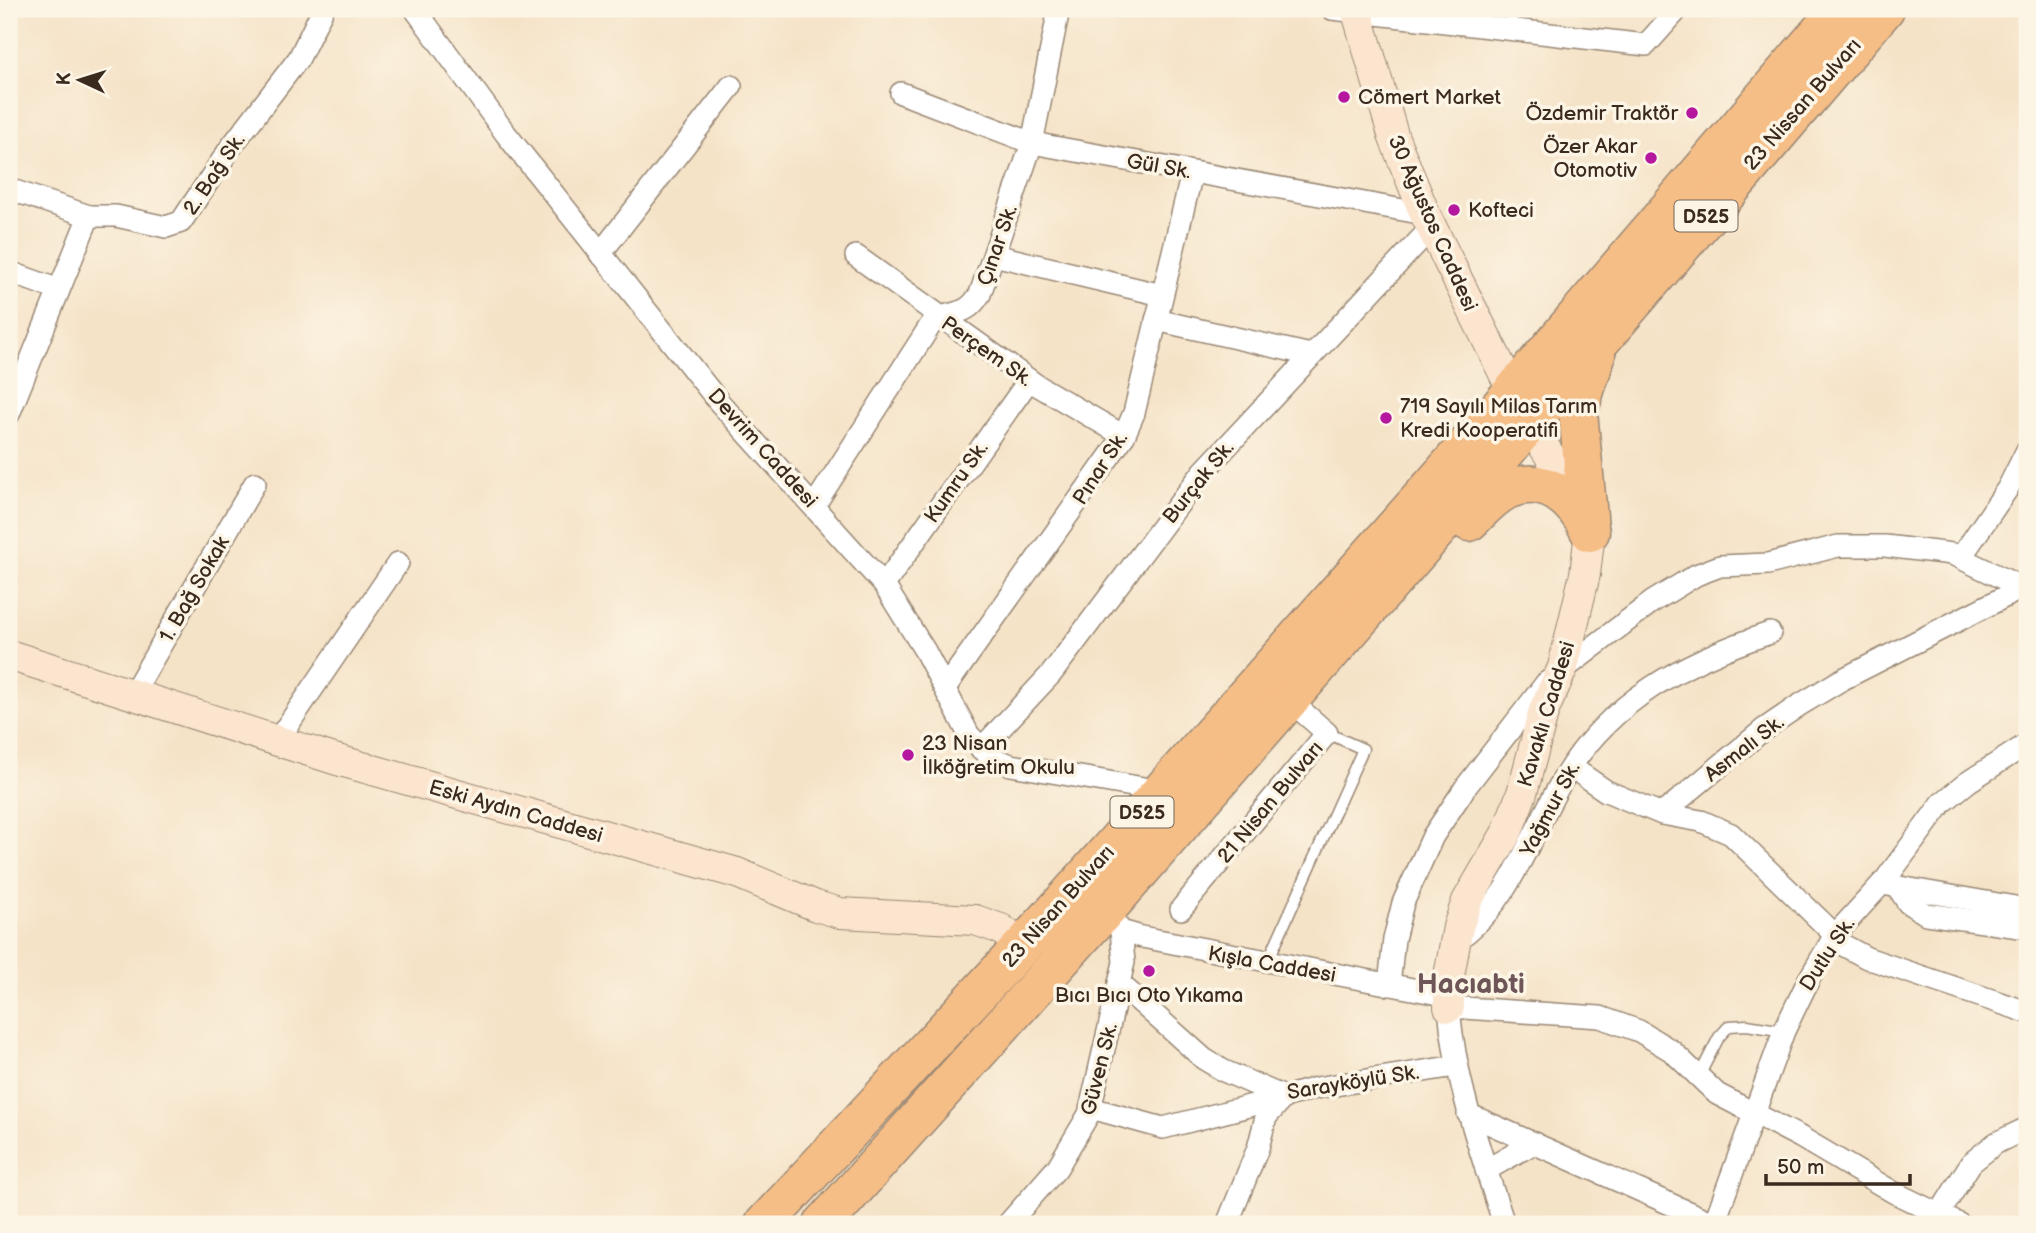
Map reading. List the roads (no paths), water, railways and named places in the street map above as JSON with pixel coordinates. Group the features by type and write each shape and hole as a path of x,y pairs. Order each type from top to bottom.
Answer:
{"highway":[{"name":"23 Nissan Bulvarı","path":"1520,408 1839,9"},
{"name":"23 Nissan Bulvarı","path":"1520,408 1606,334 1885,9"},
{"path":"1590,532 1578,412 1589,371 1606,334"},
{"name":"23 Nisan Bulvarı","path":"823,1224 1114,921 1289,700 1361,618 1520,408"},
{"name":"23 Nisan Bulvarı","path":"764,1224 1022,946 1161,791 1520,408"},
{"path":"1361,618 1507,490 1540,486 1564,494 1590,532"}],"street":[{"name":"2. Bağ Sk.","path":"9,188 89,216 116,216 166,227 181,222 239,137 299,58 323,9"},
{"name":"Devrim Caddesi","path":"415,9 506,134 719,402 884,585 945,688 969,735 981,749 991,758 1011,765 1161,791"},
{"name":"Çınar Sk.","path":"940,318 965,312 972,307 994,255 1032,143 1059,9"},
{"path":"1349,11 1646,45 1678,9"},
{"name":"30 Ağustos Caddesi","path":"1349,11 1394,138 1428,221 1520,408"},
{"path":"600,254 731,86"},
{"name":"Gül Sk.","path":"901,93 1032,143 1428,221"},
{"name":"Pınar Sk.","path":"945,688 1124,436 1134,412 1192,173"},
{"path":"9,414 89,216"},
{"name":"Burçak Sk.","path":"981,749 1052,673 1203,472 1311,355 1428,221"},
{"path":"994,255 1162,295"},
{"name":"Perçem Sk.","path":"856,256 1028,380 1124,436"},
{"path":"9,272 59,290"},
{"path":"814,506 930,326 940,318"},
{"path":"1156,320 1311,355"},
{"name":"Kumru Sk.","path":"884,585 1028,380"},
{"name":"Kavaklı Caddesi","path":"1449,1001 1454,942 1467,901 1516,812 1544,710 1563,667 1587,564 1590,532 1576,494 1520,408"},
{"path":"1961,557 2008,488 2027,450"},
{"name":"1. Bağ Sokak","path":"132,695 255,483"},
{"path":"1389,985 1394,939 1403,903 1433,836 1465,788 1533,699 1563,667 1652,602 1696,575 1720,566 1768,564 1838,546 1918,548 1961,557 1982,571 2025,589"},
{"path":"277,741 398,563"},
{"name":"Asmalı Sk.","path":"1662,814 1763,730 1798,706 1841,680 2025,589"},
{"name":"Yağmur Sk.","path":"1454,942 1475,928 1491,911 1526,854 1571,767 1609,720 1638,694 1702,658 1770,633"},
{"name":"Eski Aydın Caddesi","path":"9,655 277,741 553,823 728,870 828,910 975,920 1001,929 1022,946"},
{"name":"21 Nisan Bulvarı","path":"1181,909 1327,733 1289,700"},
{"name":"Dutlu Sk.","path":"1714,1224 1784,1031 1833,937 1889,885 1942,803 1968,782 2027,744"},
{"path":"1571,767 1606,791 1662,814 1701,821 1731,834 1833,937 1858,954 2027,1012"},
{"path":"1889,885 2027,909"},
{"path":"1889,885 1908,903 1926,914 2027,928"},
{"name":"Kışla Caddesi","path":"1114,921 1267,963 1389,985 1449,1001 1607,1019 1656,1040 1717,1094 1945,1221"},
{"name":"Güven Sk.","path":"1008,1224 1057,1168 1083,1128 1091,1108 1125,950 1114,921"},
{"name":"Sarayköylü Sk.","path":"1119,983 1204,1059 1224,1072 1284,1097 1316,1088 1456,1066"},
{"path":"1449,1001 1456,1066 1468,1114 1504,1224"},
{"path":"1091,1108 1163,1128 1284,1097"},
{"path":"1230,1224 1258,1148 1266,1117 1284,1097"},
{"path":"1468,1114 1714,1224"},
{"path":"1945,1221 1971,1163 1996,1143 2027,1128"},
{"path":"1486,1170 1534,1143"}],"lane":[{"path":"1510,30 1513,9"},
{"path":"1267,963 1363,749 1327,733"},
{"path":"1698,1078 1719,1037 1729,1026 1747,1025 1784,1031"}],"place":[{"name":"Cömert Market","path":"1344,97"},
{"name":"Özdemir Traktör","path":"1692,113"},
{"name":"Özer Akar Otomotiv","path":"1651,158"},
{"name":"Kofteci","path":"1454,210"},
{"name":"719 Sayılı Milas Tarım Kredi Kooperatifi","path":"1386,418"},
{"name":"23 Nisan İlköğretim Okulu","path":"908,755"},
{"name":"Bıcı Bıcı Oto Yıkama","path":"1149,971"}],"district":[{"name":"Hacıabti","path":"1471,983"}]}
